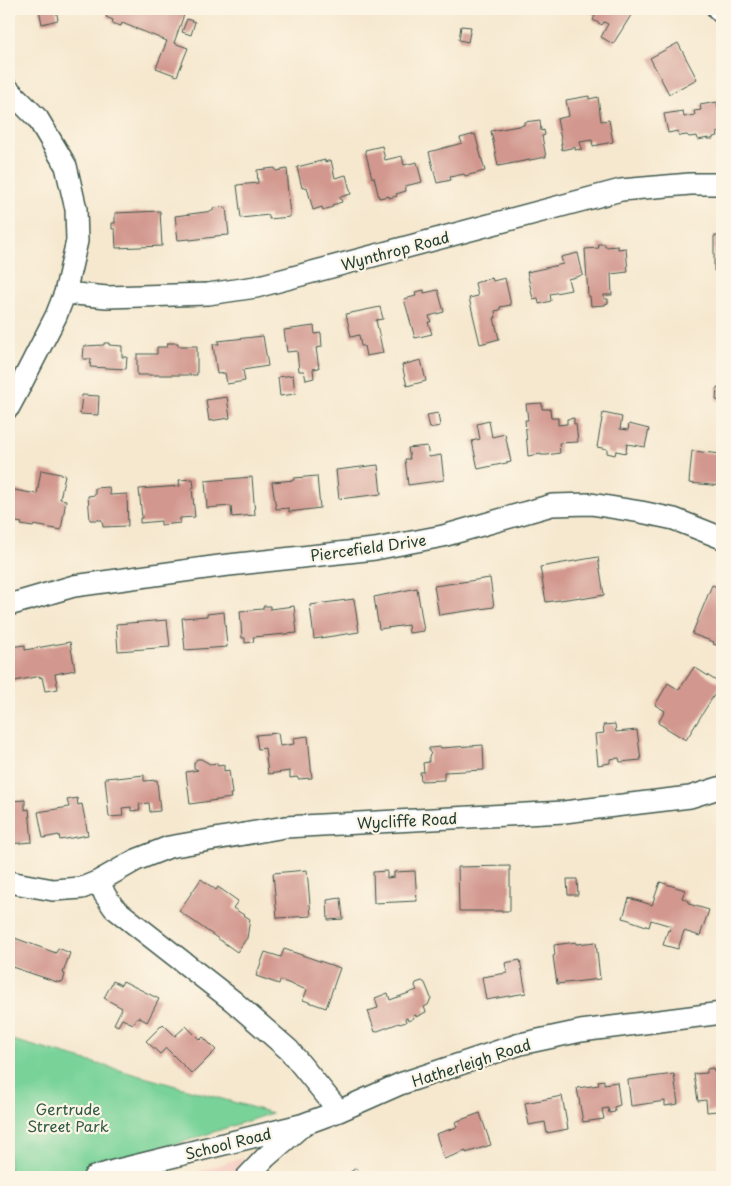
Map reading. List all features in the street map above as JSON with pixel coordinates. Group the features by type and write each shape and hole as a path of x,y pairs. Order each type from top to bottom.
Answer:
{"street":[{"path":"718,9 722,12"},
{"path":"9,90 38,119 66,166 76,209 77,241 65,293 56,316 9,407"},
{"name":"Wynthrop Road","path":"65,293 107,297 208,294 256,287 621,190 690,184 722,184"},
{"name":"Piercefield Drive","path":"9,605 74,586 220,566 375,549 443,536 552,505 592,504 641,512 674,519 722,538"},
{"name":"Wycliffe Road","path":"9,882 53,890 82,888 99,881 136,860 169,846 285,827 564,812 690,797 722,787"},
{"path":"99,881 105,895 114,908 233,1001 289,1050 339,1110"},
{"name":"Hatherleigh Road","path":"247,1177 266,1157 304,1124 400,1084 520,1044 581,1031 722,1013"},
{"name":"School Road","path":"94,1177 304,1124"}],"shaded area":[{"path":"243,1157 234,1177 182,1177"}],"green space":[{"name":"Gertrude Street Park","path":"9,1039 272,1113 75,1177 9,1177"}],"building":[{"path":"39,9 56,9 58,20 42,24"},
{"path":"109,9 186,9 174,43 188,48 177,76 156,68 167,41 122,23 121,26 112,23 113,20 106,17"},
{"path":"584,9 635,9 613,44 601,37 608,24 604,22 602,25 593,20 595,15"},
{"path":"187,19 195,22 191,35 182,32"},
{"path":"461,26 471,27 468,42 459,40"},
{"path":"678,43 697,79 669,94 650,58"},
{"path":"589,96 589,99 598,97 601,121 609,120 613,142 593,146 592,140 580,142 582,149 575,150 575,147 562,150 557,119 569,116 566,100"},
{"path":"717,102 718,109 721,108 722,113 722,132 717,133 718,136 713,137 713,139 698,140 697,136 679,136 678,131 668,133 664,114 683,111 684,117 695,115 694,111 701,110 700,105"},
{"path":"540,120 541,131 544,130 545,135 542,136 546,157 498,166 491,131 524,125 524,122"},
{"path":"475,134 485,171 465,176 464,174 450,177 451,180 437,183 429,152 462,143 460,138"},
{"path":"382,146 385,160 402,156 404,165 417,162 422,182 405,186 406,191 396,194 397,196 379,198 365,150"},
{"path":"325,160 325,162 331,160 335,178 346,175 351,194 340,197 342,202 332,205 333,207 323,210 322,207 313,210 307,187 302,188 297,167"},
{"path":"275,168 276,171 287,169 290,217 269,219 269,215 241,218 237,185 258,183 257,170"},
{"path":"226,207 229,235 178,240 175,216 213,211 213,208"},
{"path":"160,211 162,246 116,248 115,229 112,229 112,223 115,223 115,213"},
{"path":"714,236 722,236 722,270 714,271"},
{"path":"598,244 605,244 605,247 618,246 618,249 626,248 628,272 611,274 612,295 604,295 604,299 608,299 608,303 591,306 590,296 588,296 585,249 599,248"},
{"path":"578,253 583,275 568,279 571,290 550,294 551,301 539,304 538,298 533,299 527,272 563,264 561,257"},
{"path":"491,278 493,281 505,278 511,305 500,307 500,310 495,311 496,318 494,318 499,339 480,344 469,298 478,296 475,283"},
{"path":"424,290 424,293 438,290 444,312 429,316 431,322 428,322 432,334 415,338 404,299 416,296 415,292"},
{"path":"380,307 383,319 376,320 383,353 366,356 364,346 361,346 359,335 351,337 346,314"},
{"path":"314,326 315,334 321,333 322,347 316,348 319,368 313,369 314,378 306,380 304,371 299,371 297,351 287,352 284,330"},
{"path":"263,336 268,366 243,370 245,381 227,384 225,373 217,374 213,344 219,344 218,341"},
{"path":"104,343 122,346 122,357 127,357 126,369 90,367 91,359 83,359 84,346 104,345"},
{"path":"168,343 178,343 178,346 197,346 197,375 137,375 137,354 157,354 157,347 167,347"},
{"path":"421,360 426,381 407,386 402,365"},
{"path":"293,375 295,394 280,396 278,377"},
{"path":"717,387 722,388 722,401 716,400"},
{"path":"82,395 99,396 98,415 80,414"},
{"path":"227,397 230,418 209,421 206,400"},
{"path":"542,403 542,409 550,409 551,418 558,418 558,425 567,424 567,419 574,418 578,442 559,443 560,453 528,456 525,420 528,420 526,404"},
{"path":"438,413 440,426 430,428 427,415"},
{"path":"603,413 622,417 620,429 628,430 629,424 649,429 645,447 627,444 626,453 616,451 615,455 607,453 607,449 597,447"},
{"path":"489,421 492,437 505,434 511,462 478,469 472,441 480,439 477,424"},
{"path":"427,446 429,457 441,455 444,480 408,485 405,459 410,459 408,448"},
{"path":"692,451 722,454 722,486 689,483"},
{"path":"378,465 381,494 339,499 336,470"},
{"path":"41,470 65,475 60,499 66,500 61,530 34,525 33,527 21,525 22,523 11,521 14,510 9,509 9,489 37,494"},
{"path":"317,476 320,508 289,512 289,508 276,509 272,482"},
{"path":"252,477 255,515 232,517 231,506 207,508 205,481"},
{"path":"193,479 195,517 180,518 180,523 161,525 161,521 140,523 140,518 142,518 139,489 180,486 179,480"},
{"path":"109,487 110,495 127,494 128,526 103,527 102,520 90,520 88,496 95,495 95,488"},
{"path":"598,557 604,595 546,602 540,567"},
{"path":"490,578 494,607 439,615 434,586"},
{"path":"712,585 722,589 722,647 692,634"},
{"path":"417,588 424,631 409,633 408,625 379,629 374,597"},
{"path":"354,599 359,632 314,639 310,605"},
{"path":"263,606 270,606 270,609 294,606 297,633 253,637 254,642 245,643 245,638 242,638 240,611 263,609"},
{"path":"224,612 227,647 185,650 182,618 207,616 207,614"},
{"path":"167,620 170,647 118,651 116,624"},
{"path":"70,642 75,670 55,674 58,689 45,691 42,677 40,678 40,676 10,682 9,647 25,645 25,650"},
{"path":"694,667 721,684 686,740 658,723 665,711 655,705 668,683 679,690"},
{"path":"615,724 616,732 637,730 641,760 620,762 619,758 610,759 610,763 598,765 595,734 604,733 603,725"},
{"path":"278,733 280,746 294,744 293,738 308,736 312,778 290,778 290,771 268,774 265,748 258,749 256,735"},
{"path":"483,745 484,770 444,772 444,780 421,781 420,772 424,772 423,763 429,762 431,754 429,748"},
{"path":"197,759 210,764 217,763 218,766 224,765 224,771 229,770 231,798 190,804 186,772 198,770 194,768 194,763"},
{"path":"144,775 144,781 157,780 160,811 150,812 149,803 139,804 140,810 131,811 131,807 122,808 123,816 109,817 105,778"},
{"path":"77,798 78,805 82,804 88,835 60,840 59,835 43,838 38,812 69,807 67,800"},
{"path":"25,800 25,810 29,809 32,842 9,844 9,801"},
{"path":"510,866 510,911 459,911 458,867"},
{"path":"307,870 311,916 277,918 273,873"},
{"path":"387,871 387,878 394,877 394,872 415,871 417,901 374,903 373,872"},
{"path":"201,879 216,890 218,887 238,901 233,908 250,919 247,938 237,952 179,911"},
{"path":"567,879 577,879 578,895 568,895"},
{"path":"660,882 685,890 682,898 689,901 689,904 709,910 700,936 684,931 678,949 663,945 671,926 651,920 649,927 623,918 629,898 652,905"},
{"path":"341,898 343,919 328,920 327,900"},
{"path":"12,937 56,953 58,948 70,953 63,973 65,974 63,982 61,981 60,983 9,966 9,947"},
{"path":"576,942 576,944 596,942 600,979 557,984 553,956 555,955 554,945"},
{"path":"284,949 340,968 326,1008 303,1000 307,990 280,980 279,984 256,976 265,952 281,957"},
{"path":"520,960 526,993 486,1000 482,977 507,973 505,963"},
{"path":"113,981 121,985 123,981 159,999 147,1022 138,1017 133,1024 122,1019 118,1026 114,1024 122,1008 104,998"},
{"path":"422,981 425,983 431,998 428,1005 424,1007 426,1012 416,1017 416,1015 413,1016 414,1018 408,1021 407,1018 405,1019 406,1022 375,1032 368,1011 378,1008 375,998 388,993 390,1000 417,990 416,983"},
{"path":"163,1024 175,1036 186,1026 200,1040 203,1037 216,1050 192,1074 166,1048 160,1054 146,1041"},
{"path":"713,1068 714,1072 722,1071 722,1103 717,1111 707,1112 706,1100 698,1101 694,1074 707,1073 707,1069"},
{"path":"674,1074 678,1104 665,1106 665,1101 631,1106 628,1080"},
{"path":"604,1080 604,1084 617,1082 620,1105 614,1107 615,1112 609,1113 608,1108 602,1109 604,1119 583,1122 577,1088 599,1085 598,1081"},
{"path":"562,1096 568,1129 547,1133 545,1122 529,1125 525,1103"},
{"path":"480,1113 491,1145 444,1159 436,1134 457,1127 455,1122"},
{"path":"356,1168 362,1177 337,1177 343,1173 345,1176"}]}
